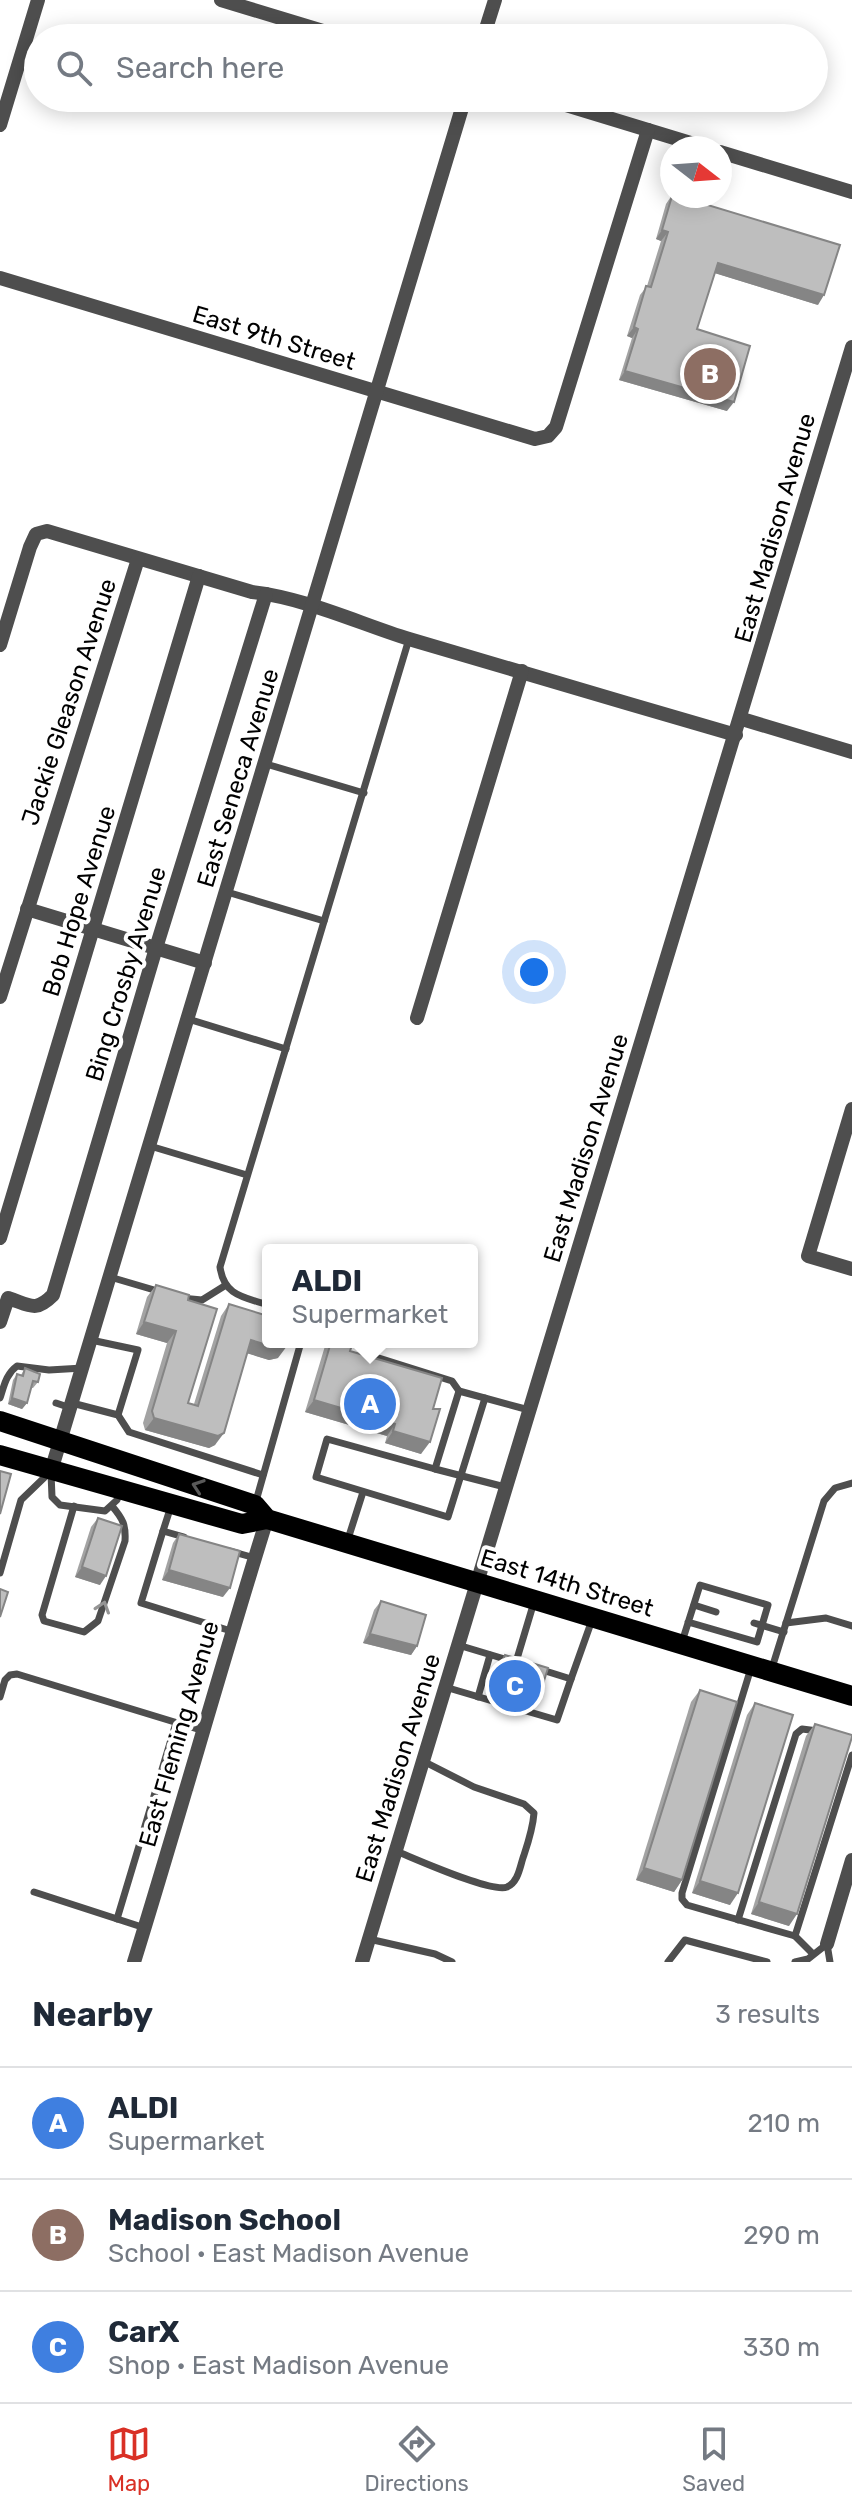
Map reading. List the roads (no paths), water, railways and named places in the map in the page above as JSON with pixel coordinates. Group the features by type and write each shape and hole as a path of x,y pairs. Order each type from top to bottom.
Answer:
{"main road":[{"name":"East 14th Street","path":"0,1421 347,1543 852,1696"},
{"name":"East 14th Street","path":"0,1455 51,1471 116,1498 171,1504 242,1524 261,1512"}],"street":[{"path":"31,24 38,0"},
{"path":"221,0 300,24"},
{"path":"487,24 495,0"},
{"path":"0,125 24,46"},
{"name":"East Seneca Avenue","path":"51,1471 61,1440 66,1404 83,1368 461,112"},
{"path":"589,112 668,136"},
{"name":"East 9th Street","path":"0,278 535,439 548,436 556,427 648,130"},
{"path":"732,156 852,192"},
{"name":"East Madison Avenue","path":"362,1962 742,719 852,347"},
{"path":"0,645 30,547 36,534 47,531 313,607 409,639 736,735"},
{"name":"Jackie Gleason Avenue","path":"0,997 138,559"},
{"name":"Bob Hope Avenue","path":"0,1238 199,576"},
{"name":"Bing Crosby Avenue","path":"0,1322 4,1297 42,1306 53,1295 266,594"},
{"path":"417,1018 522,671"},
{"path":"742,719 852,752"},
{"path":"27,909 205,963"},
{"path":"852,1109 808,1256 852,1269"},
{"name":"East Fleming Avenue","path":"134,1962 255,1558 261,1512"},
{"path":"827,1944 852,1860"}],"lane":[{"path":"262,1303 236,1295 222,1281 220,1267 409,639"},
{"path":"266,764 364,793"},
{"path":"227,892 324,921"},
{"path":"188,1019 286,1049"},
{"path":"150,1146 247,1175"},
{"path":"110,1277 188,1300 202,1300 226,1285"},
{"path":"91,1340 138,1350 118,1415"},
{"path":"261,1512 263,1475 299,1348"},
{"path":"363,1353 452,1381 459,1391 529,1410"},
{"path":"0,1398 6,1378 17,1366 57,1370 83,1368"},
{"path":"54,1379 57,1370"},
{"path":"435,1469 459,1391"},
{"path":"485,1398 461,1476 448,1517 316,1477 327,1439 435,1469 461,1476 505,1488"},
{"path":"66,1404 118,1415 129,1432 263,1475"},
{"path":"51,1471 52,1497 60,1505 105,1511 116,1498"},
{"path":"0,1573 21,1500 51,1471"},
{"path":"813,1954 795,1936 687,1905 682,1893 762,1669 785,1628 824,1501 835,1488 852,1483"},
{"path":"347,1543 363,1492"},
{"path":"74,1506 42,1615 44,1621 84,1632 98,1621 125,1541 126,1528 116,1498"},
{"path":"171,1504 141,1603 231,1631"},
{"path":"163,1531 194,1540"},
{"path":"224,1549 255,1558"},
{"path":"681,1644 688,1622 694,1605 700,1585 768,1605 758,1624 757,1642 688,1622"},
{"path":"516,1662 534,1600"},
{"path":"694,1605 716,1612"},
{"path":"445,1687 557,1720 593,1618"},
{"path":"758,1624 785,1628 826,1618 852,1626"},
{"path":"458,1645 571,1679"},
{"path":"478,1697 490,1655"},
{"path":"0,1697 5,1680 17,1674 204,1731"},
{"path":"117,1919 176,1723"},
{"path":"738,1920 796,1734 809,1728 823,1732"},
{"path":"795,1936 852,1755"},
{"path":"396,1851 496,1888 506,1887 515,1881 533,1825 534,1813 524,1804 474,1787 423,1761"},
{"path":"34,1892 145,1928"},
{"path":"369,1939 435,1954 452,1962"},
{"path":"668,1962 685,1940 767,1962"},
{"path":"795,1962 808,1959 827,1944 830,1962"}],"place":[{"name":"Madison School","path":"710,374"},
{"name":"ALDI","path":"370,1404"},
{"name":"CarX","path":"515,1686"}]}
